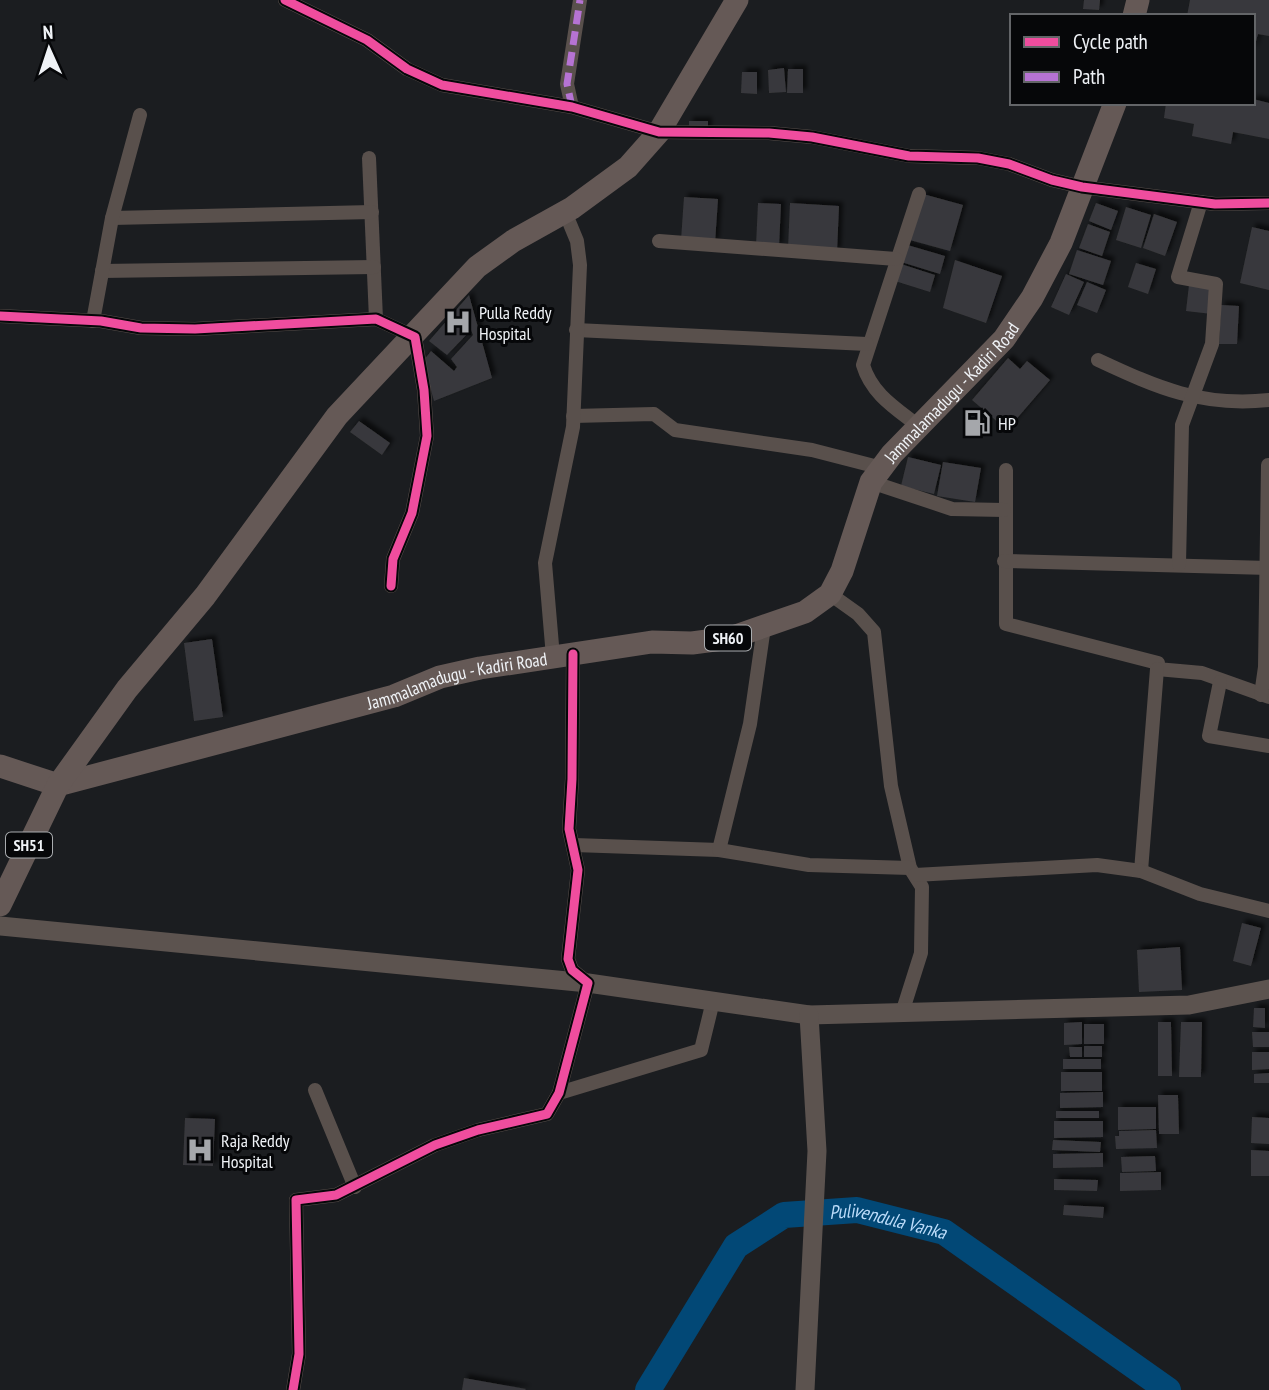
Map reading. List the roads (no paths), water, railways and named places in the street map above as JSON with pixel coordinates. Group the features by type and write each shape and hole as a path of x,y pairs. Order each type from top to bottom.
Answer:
{"main road":[{"path":"1,767 55,791 127,689 205,596 337,416 415,337 477,267 513,240 565,212 628,167 659,132 737,0"},
{"name":"Jammalamadugu - Kadiri Road","path":"55,791 394,696 440,677 652,642 692,643 730,638 805,612 830,594 842,571 860,509 876,475 1004,339 1032,298 1060,243 1114,105"},
{"name":"SH51","path":"0,905 55,791"},
{"path":"0,926 588,983 809,1015 1189,1005 1269,989"},
{"path":"805,1390 817,1151 809,1015"}],"street":[{"path":"285,0 367,40 407,69 442,85 572,107 659,132 769,133 909,156 978,158 1083,187 1201,202 1269,203"},
{"path":"572,107 567,85 580,0"},
{"path":"93,321 112,218 140,115"},
{"path":"369,158 376,319"},
{"path":"919,194 867,344 863,365 867,381 877,394 921,428"},
{"path":"1179,564 1182,425 1212,344 1216,284 1178,277 1201,202"},
{"path":"112,218 372,212"},
{"path":"293,1390 299,1354 296,1200 337,1195 435,1145 478,1130 547,1114 559,1093 588,983 572,970 568,959 578,870 569,828 572,779 563,655 545,563 573,416 580,265 577,241 565,212"},
{"path":"659,241 896,259"},
{"path":"102,271 374,268"},
{"path":"0,316 93,321 141,328 195,329 376,319 415,337 425,390 427,436 412,513 393,559 391,586"},
{"path":"576,330 867,344"},
{"path":"1098,360 1148,383 1191,398 1269,400"},
{"path":"573,416 654,414 675,430 812,450 952,509 1004,510"},
{"path":"1157,669 1202,673 1220,682 1265,696 1268,466"},
{"path":"1006,470 1006,624 1158,663 1141,871"},
{"path":"1004,561 1267,568"},
{"path":"830,594 858,614 874,632 891,786 912,872 922,887 921,953 902,1013"},
{"path":"719,850 750,724 764,627"},
{"path":"1220,682 1209,736 1269,746"},
{"path":"574,845 719,850 809,864 912,872 1097,865 1141,871 1200,894 1269,911"},
{"path":"559,1093 701,1050 713,1001"},
{"path":"315,1090 355,1186"}],"waterway":[{"name":"Pulivendula Vanka","path":"648,1390 736,1246 784,1215 857,1210 944,1232 1168,1390"}],"place":[{"name":"Pulla Reddy Hospital","path":"458,322"},
{"name":"HP","path":"977,423"},
{"name":"Raja Reddy Hospital","path":"200,1150"}]}
